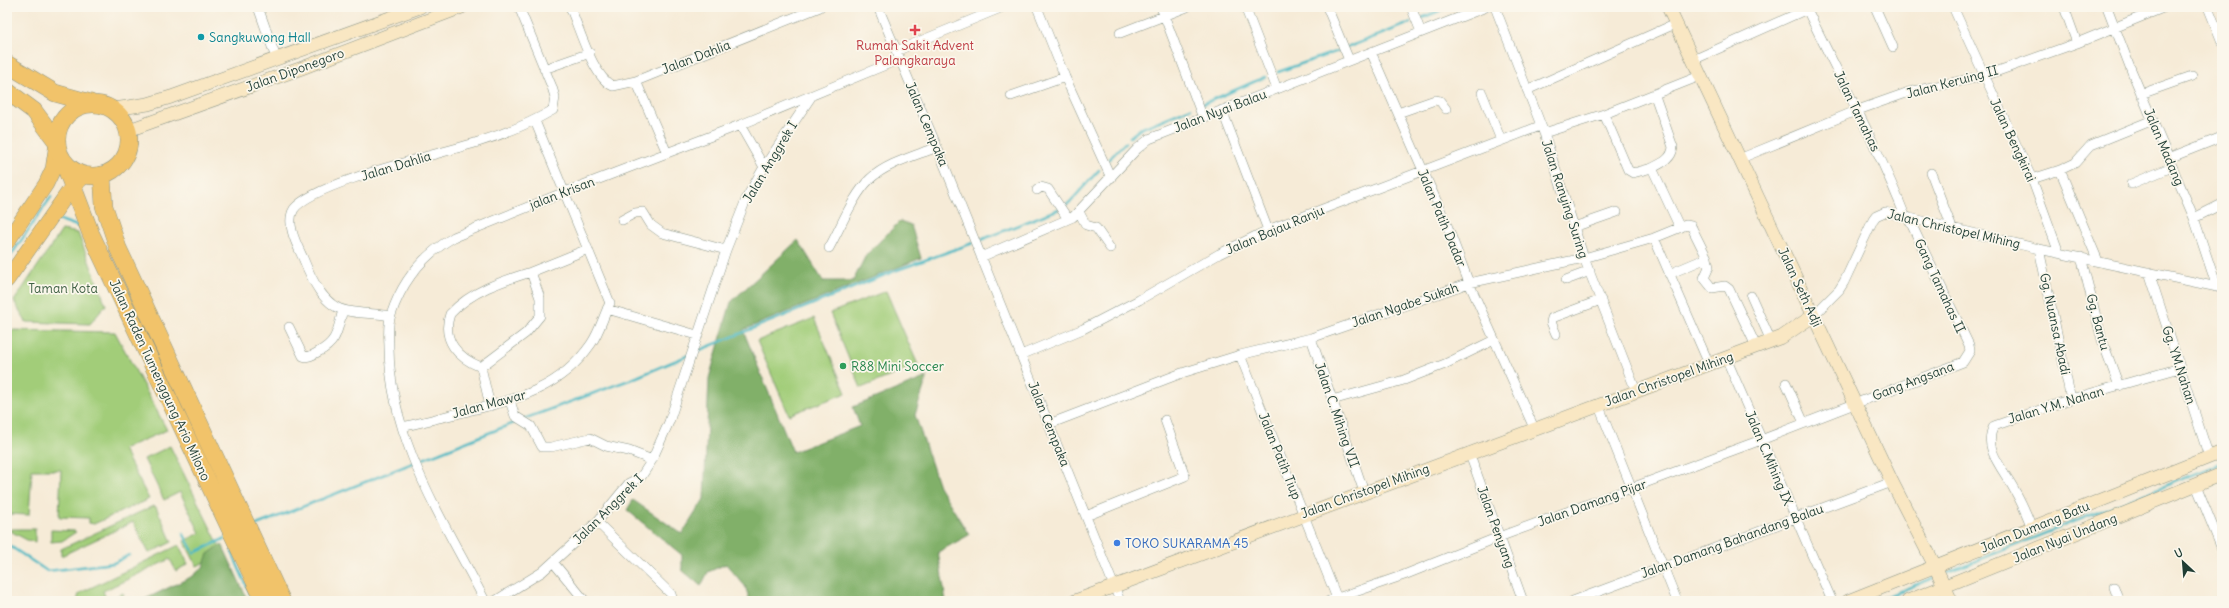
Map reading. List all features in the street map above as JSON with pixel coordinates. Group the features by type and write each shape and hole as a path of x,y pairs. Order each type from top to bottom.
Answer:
{"highway":[{"path":"7,64 51,91 91,104 103,105 114,110 120,115 129,130 128,149 125,158 119,166 94,175 74,171 34,111 7,91"},
{"path":"59,150 57,134 63,119 75,108 91,104"},
{"name":"Jalan Raden Tumenggung Ario Milono","path":"59,150 72,187 102,257 264,601"},
{"name":"Jalan Raden Tumenggung Ario Milono","path":"94,175 118,248 282,601"},
{"path":"102,257 118,248"}],"main road":[{"path":"7,242 46,184 59,150"},
{"path":"7,280 72,187 94,175"}],"street":[{"path":"258,7 276,58"},
{"name":"Jalan Diponegoro","path":"114,110 171,98 276,58 420,7"},
{"name":"Jalan Diponegoro","path":"129,130 302,68 432,12 462,7"},
{"name":"Jalan Dahlia","path":"390,316 343,310 333,305 317,287 296,241 291,220 293,210 301,202 362,175 478,142 535,121 553,110 555,104 552,87 519,7"},
{"name":"Jalan Dahlia","path":"570,7 600,77 606,84 613,86 636,81 820,7"},
{"name":"Jalan Cempaka","path":"878,7 937,147 1120,601"},
{"name":"jalan Krisan","path":"485,601 411,458 392,385 390,316 407,280 416,267 438,246 454,237 565,192 813,96 1003,7"},
{"path":"1120,33 1163,11 1187,7"},
{"path":"1245,7 1275,83"},
{"path":"1327,7 1347,56"},
{"path":"1410,7 1419,27"},
{"name":"Jalan Nyai Balau","path":"977,249 1065,214 1078,212 1108,173 1143,143 1201,112 1222,110 1275,83 1347,56 1371,52 1419,27 1486,7"},
{"name":"Jalan Ranying Suring","path":"1495,7 1542,130 1584,258 1636,391"},
{"name":"Jalan Seth Adji","path":"1668,7 1854,403 1892,482 1937,568 1944,585"},
{"path":"1875,7 1893,47"},
{"name":"Jalan Bengkirai","path":"1953,7 2032,179 2058,253"},
{"path":"2064,7 2077,43"},
{"name":"Jalan Madang","path":"2107,7 2141,94 2194,218 2219,288"},
{"path":"2208,7 2222,42"},
{"path":"1040,8 1065,77 1108,173"},
{"path":"1693,60 1808,8"},
{"name":"Jalan Tamahas","path":"1808,8 1858,110 1906,216"},
{"name":"Jalan Keruing II","path":"1739,159 1858,110 1909,92 1984,76 2077,43 2161,8"},
{"path":"1163,11 1201,112"},
{"path":"1527,90 1675,24"},
{"name":"Jalan Patih Dadar","path":"1371,52 1422,171 1459,252 1469,283 1534,428"},
{"path":"544,69 590,53"},
{"name":"Jalan Bajau Ranju","path":"1020,355 1083,329 1139,300 1219,254 1268,230 1501,140 1604,114 1655,96 1700,76"},
{"path":"2141,94 2192,76"},
{"path":"1011,96 1065,77"},
{"path":"636,81 667,153"},
{"path":"1482,93 1501,140"},
{"name":"Jalan Anggrek I","path":"499,600 542,572 597,522 630,483 641,477 652,460 669,422 726,250 747,197 764,167 813,96"},
{"path":"1604,114 1628,170 1633,173 1652,168 1669,158 1673,152 1673,147 1655,96"},
{"path":"1398,113 1435,100 1440,101 1446,109"},
{"path":"1222,110 1268,230"},
{"path":"2032,179 2060,170 2077,160 2091,144 2153,120"},
{"name":"Jalan Mawar","path":"402,427 510,401 539,389 572,367 596,337 610,303 535,121"},
{"path":"740,125 764,167"},
{"path":"2131,184 2222,137"},
{"path":"829,248 860,191 870,179 904,160 937,147"},
{"path":"1652,168 1680,228 1691,226 1707,258 1709,268 1704,278 1712,288 1725,286 1729,288 1756,346"},
{"path":"2060,170 2098,261"},
{"path":"1931,173 1952,228"},
{"path":"1037,190 1041,187 1048,189 1065,214"},
{"path":"2194,218 2222,204"},
{"path":"622,220 635,213 643,212 651,225 662,233 726,250"},
{"path":"1078,212 1086,225 1096,228 1110,248"},
{"path":"1574,227 1617,212"},
{"name":"Jalan Christopel Mihing","path":"1075,601 1469,452 1726,358 1791,332 1813,316 1839,290 1876,216 1885,212 2039,249 2219,288"},
{"name":"Gang Tamahas II","path":"1906,216 1969,345 1969,355"},
{"name":"Jalan Ngabe Sukah","path":"1049,424 1173,376 1240,355 1311,338 1469,283 1584,258 1654,238 1680,228"},
{"path":"1654,238 1709,364"},
{"path":"482,367 467,361 453,346 447,329 450,314 470,298 490,286 531,272 588,249"},
{"name":"Gg. Nuansa Abadi","path":"2039,249 2071,399"},
{"name":"Gg. Bantu","path":"2081,257 2102,340 2119,386"},
{"path":"1669,274 1707,258"},
{"path":"1566,280 1590,271"},
{"path":"482,367 526,333 540,316 540,298 531,272"},
{"name":"Gg. YM.Nahan","path":"2149,272 2209,457"},
{"path":"1751,296 1771,341"},
{"path":"1556,334 1551,322 1552,318 1601,300"},
{"path":"607,309 697,335"},
{"path":"289,327 303,356 308,357 333,342 343,310"},
{"name":"Jalan C. Mihing VII","path":"1311,338 1364,492"},
{"path":"1332,400 1404,380 1445,364 1494,340"},
{"name":"Jalan Patih Tiup","path":"1240,355 1271,438 1304,514 1335,600"},
{"name":"Gang Angsana","path":"1854,403 1946,370 1963,362 1969,355"},
{"name":"Jalan C.Mihing IX","path":"1726,358 1832,601"},
{"path":"482,367 490,406"},
{"name":"Jalan Y.M. Nahan","path":"2032,528 2015,490 1996,461 1992,450 1990,434 1997,424 2071,399 2180,368"},
{"path":"1786,383 1804,423"},
{"path":"510,401 515,416 531,426 542,447 551,447 590,438 606,446 629,451 652,460"},
{"name":"Jalan Damang Pijar","path":"1335,600 1404,575 1499,537 1761,440 1854,403"},
{"path":"1598,404 1630,488 1677,601"},
{"path":"1086,516 1185,476 1165,420"},
{"name":"Jalan Penyang","path":"1469,452 1499,537 1524,601"},
{"name":"Jalan Dumang Batu","path":"1848,601 1937,568 2032,528 2222,452"},
{"name":"Jalan Nyai Undang","path":"1908,601 1944,585 2222,474"},
{"name":"Jalan Damang Bahandang Balau","path":"1573,601 1892,482"},
{"path":"2196,485 2222,549"},
{"path":"597,522 671,594 673,601"},
{"path":"553,562 585,601"},
{"path":"1944,585 1951,601"},
{"path":"2114,587 2119,601"}],"green space":[{"path":"900,221 911,225 921,258 743,330 793,452 860,426 853,407 927,377 915,415 939,486 969,535 938,552 946,601 750,601 745,586 726,564 708,572 701,586 682,570 682,555 627,510 633,500 682,534 704,499 709,378 731,302 798,240 823,281 853,281 866,255"},
{"name":"Taman Kota","path":"62,230 78,233 106,305 90,324 26,322 14,301"},
{"path":"886,291 918,365 861,388 830,313"},
{"path":"814,318 846,393 789,415 757,341"},
{"path":"7,330 115,332 167,430 123,449 149,499 94,524 89,523 89,518 59,517 61,470 32,470 29,515 7,514"},
{"path":"170,446 223,553 197,566 184,541 200,533 180,492 164,500 144,459"},
{"path":"153,506 156,507 172,542 149,553 133,522 61,556 61,549"},
{"path":"11,529 35,529 35,542 27,540 12,532"},
{"path":"51,530 76,532 62,541 51,542"},
{"path":"222,544 248,601 141,601 193,576 203,567 208,554"},
{"path":"179,545 188,564 176,571 170,559 103,591 107,601 77,601 79,594 82,592"},
{"path":"123,593 124,595 116,601 107,601"}],"waterway":[{"path":"1422,18 1449,7"},
{"path":"1346,48 1410,23"},
{"path":"1278,72 1338,51"},
{"path":"1203,104 1265,77"},
{"path":"1130,137 1140,129 1191,108"},
{"path":"1109,159 1125,143"},
{"path":"1063,206 1069,203 1099,170"},
{"path":"7,261 51,197"},
{"path":"978,241 1059,209"},
{"path":"57,219 80,227"},
{"path":"695,352 897,270 973,243"},
{"path":"7,292 12,284"},
{"path":"524,419 632,379 689,355"},
{"path":"254,526 519,421"},
{"path":"1943,574 2222,463"},
{"path":"183,533 194,553 226,538"},
{"path":"7,544 47,571 114,563 129,555"},
{"path":"232,552 253,601"},
{"path":"1875,601 1936,577"}],"place":[{"name":"Rumah Sakit Advent Palangkaraya","path":"915,30"},
{"name":"Sangkuwong Hall","path":"201,37"},
{"name":"R88 Mini Soccer","path":"843,366"},
{"name":"TOKO SUKARAMA 45","path":"1117,543"}]}
